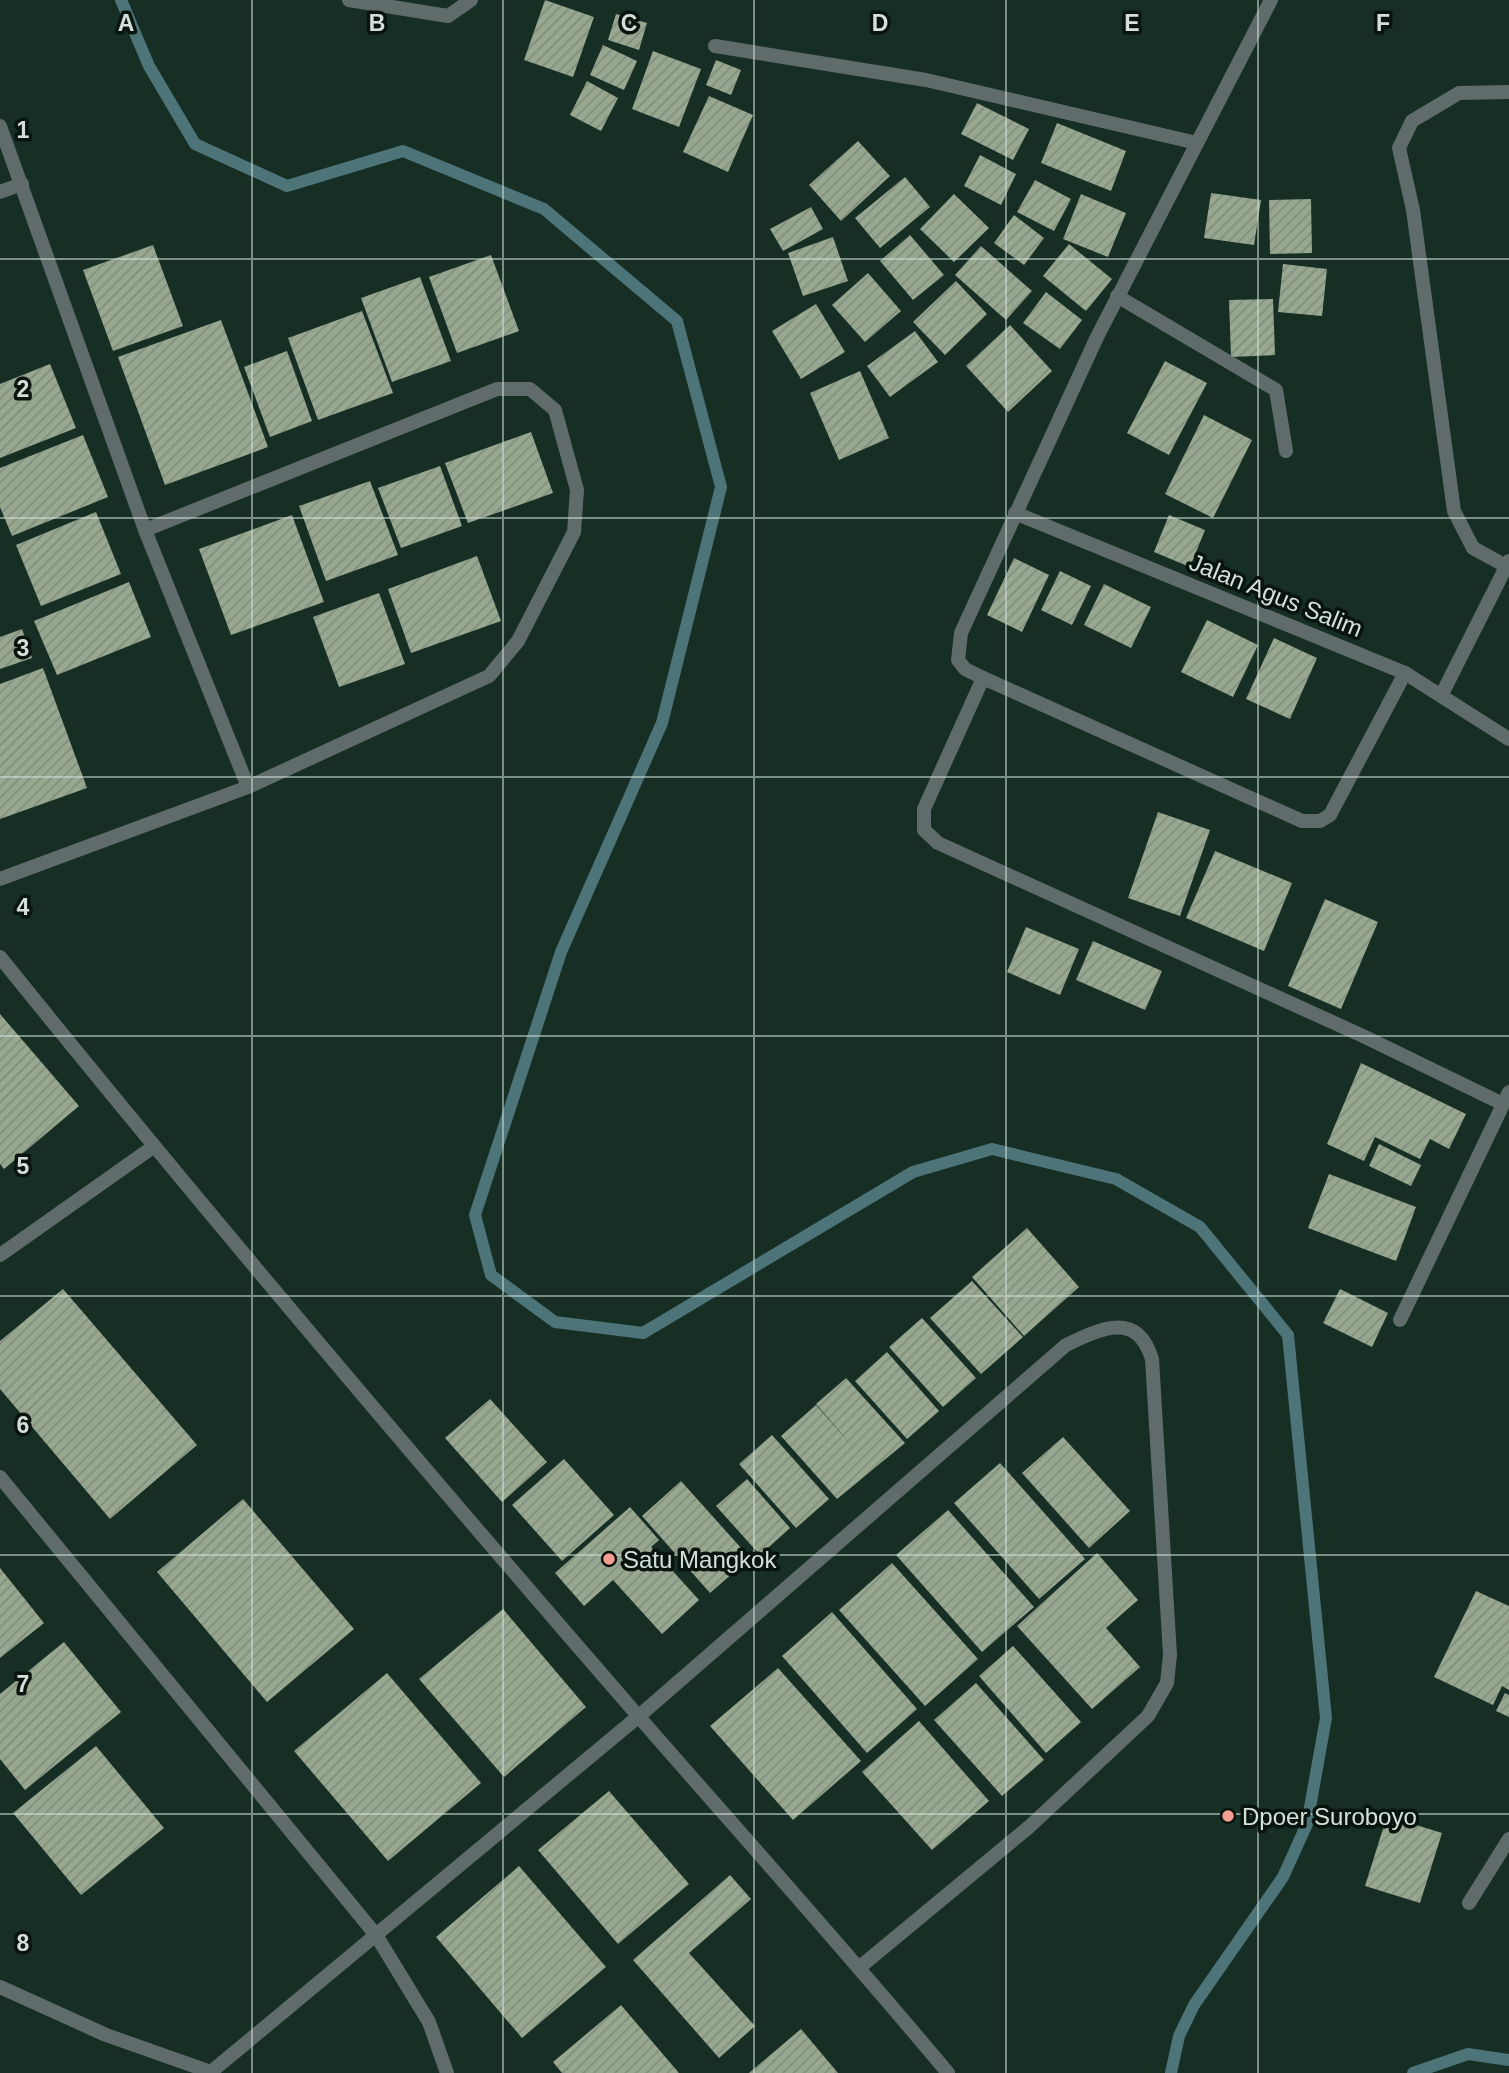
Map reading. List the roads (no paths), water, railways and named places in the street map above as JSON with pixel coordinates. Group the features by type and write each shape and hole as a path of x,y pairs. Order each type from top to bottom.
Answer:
{"street":[{"path":"349,0 449,16 471,0"},
{"path":"1271,0 1117,296 961,633 958,660 965,669 983,678 1303,821 1320,821 1330,815 1405,673"},
{"path":"715,46 926,80 1197,143"},
{"path":"1442,694 1507,563 1474,548 1454,511 1413,210 1399,148 1412,121 1460,93 1509,92"},
{"path":"0,125 145,530 248,787"},
{"path":"0,191 22,184"},
{"path":"1117,296 1276,390 1286,451"},
{"path":"0,879 248,787 489,676 517,641 574,532 577,490 555,410 530,389 497,389 145,530"},
{"name":"Jalan Agus Salim","path":"1016,513 1405,673 1509,739"},
{"path":"983,678 924,809 924,830 938,843 1351,1031 1506,1098 1400,1320"},
{"path":"0,957 153,1147 639,1716 860,1967 947,2073"},
{"path":"0,1255 153,1147"},
{"path":"0,1987 106,2035 213,2072 639,1716 1066,1345 1104,1327 1133,1331 1147,1343 1152,1359 1170,1655 1167,1683 1147,1716 1029,1827 860,1967"},
{"path":"0,1477 376,1934 429,2022 447,2073"},
{"path":"1469,1903 1509,1839"}],"waterway":[{"path":"121,0 149,66 195,144 287,186 403,151 544,209 677,321 721,487 662,723 561,952 475,1215 491,1275 555,1322 643,1333 913,1172 992,1149 1116,1179 1200,1227 1288,1335 1326,1718 1307,1824 1283,1877 1194,2005 1179,2036 1171,2073"},
{"path":"1413,2073 1468,2054 1509,2060"}],"place":[{"name":"Satu Mangkok","path":"609,1559"},
{"name":"Dpoer Suroboyo","path":"1228,1816"}]}
